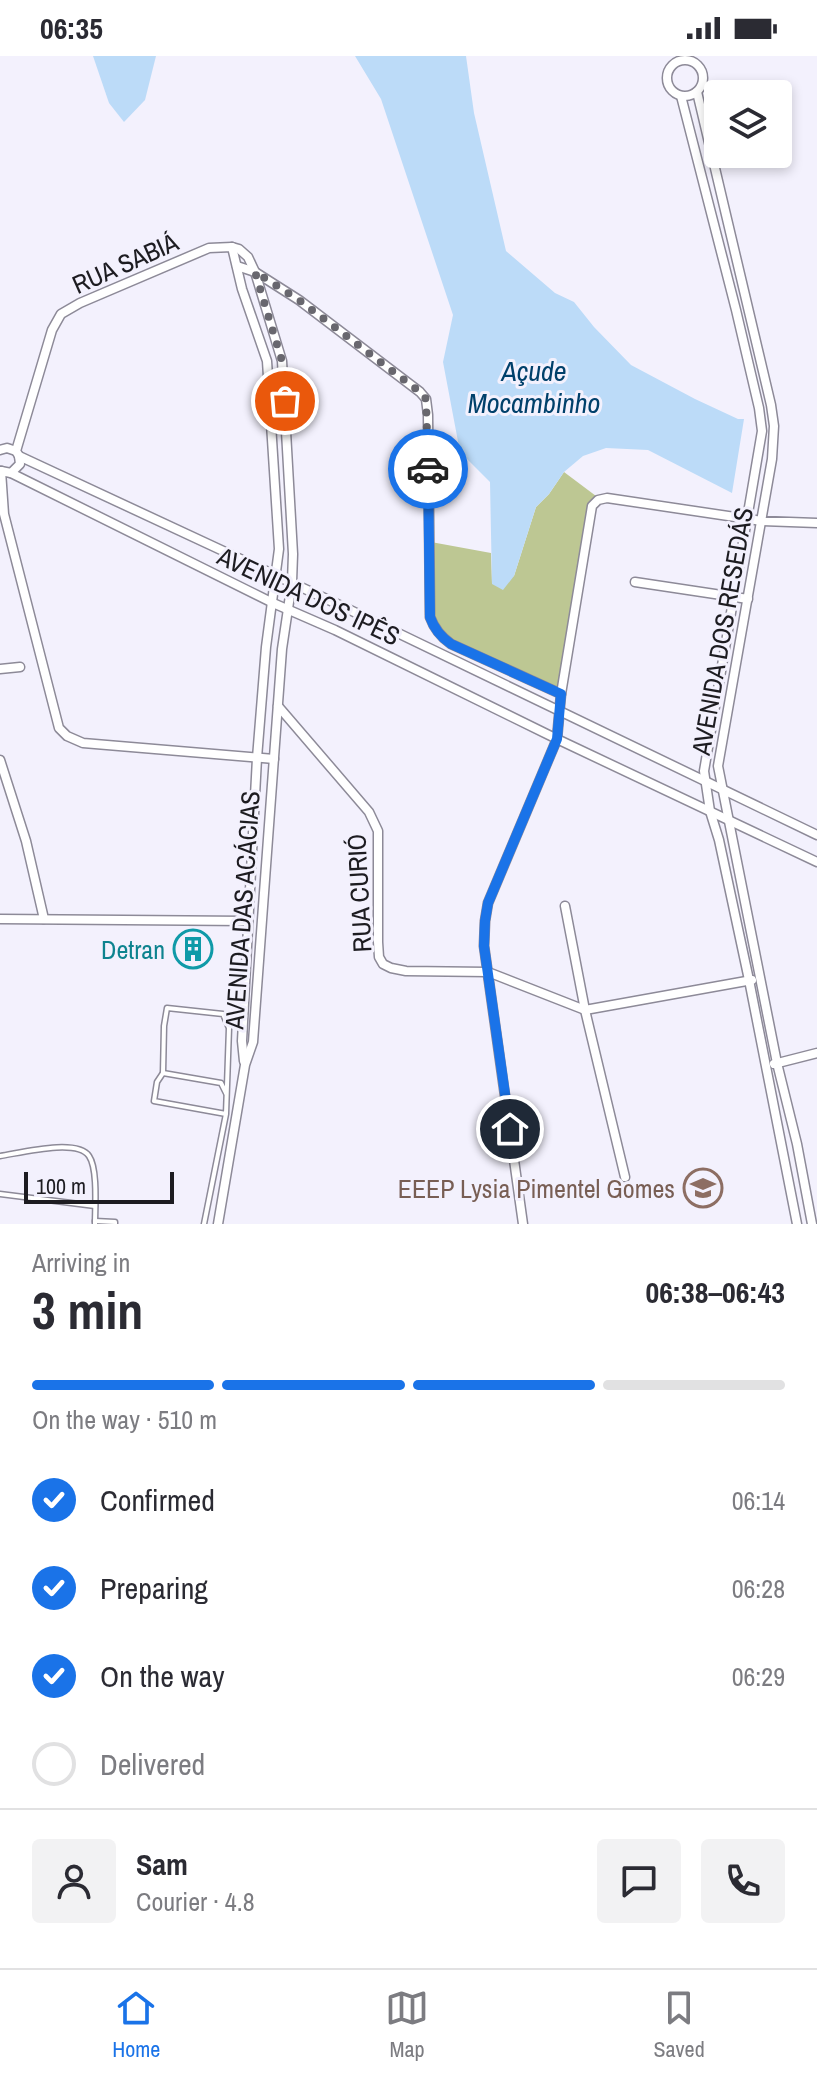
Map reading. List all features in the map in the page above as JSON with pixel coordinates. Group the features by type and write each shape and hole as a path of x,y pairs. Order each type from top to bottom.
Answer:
{"street":[{"path":"680,61 692,62 701,70 703,82 697,92 681,96 671,90 667,79 670,67 680,61"},
{"name":"AVENIDA DOS RESEDÁS","path":"697,92 774,426 762,521 718,766 812,1224"},
{"name":"AVENIDA DOS RESEDÁS","path":"681,96 762,423 748,519 704,761 710,811 749,980 797,1224"},
{"name":"AVENIDA DAS ACÁCIAS","path":"232,247 248,257 255,272 282,361 291,510 292,582 282,649 253,1042 245,1065 242,1041 257,758 266,647 277,575 278,534 267,361 232,247"},
{"name":"RUA SABIÁ","path":"11,473 18,468 18,453 52,330 61,314 96,295 209,248 232,247"},
{"path":"238,274 255,272 299,300 426,399 432,624 440,636 451,644 561,694"},
{"name":"AVENIDA DOS IPÊS","path":"1,450 7,448 292,582 817,835"},
{"path":"0,471 7,528 59,728 67,736 83,743 274,759"},
{"name":"AVENIDA DOS IPÊS","path":"0,471 11,473 273,603 817,862"},
{"path":"523,1224 484,946 485,921 488,903 557,739 561,694 589,518 595,502 607,498 762,521 817,523"},
{"path":"635,582 748,599"},
{"path":"0,669 20,667"},
{"name":"RUA CURIÓ","path":"278,706 376,823 379,842 378,942 383,964 406,971 488,972 585,1010"},
{"path":"0,760 26,841 44,919"},
{"path":"565,906 585,1010 625,1177"},
{"path":"0,919 247,921"},
{"path":"585,1010 760,978"},
{"path":"765,1066 817,1053"},
{"path":"218,1224 245,1065"}],"lane":[{"path":"204,1224 226,1114 229,1028 223,1014 167,1008 163,1073 157,1082 154,1101 226,1114"},
{"path":"163,1073 221,1083 227,1095"},
{"path":"0,1156 78,1147 89,1155 94,1168 95,1223 115,1224"},
{"path":"0,1194 95,1206"}],"green space":[{"path":"564,472 596,496 561,693 453,642 441,633 432,616 431,542 491,553 492,584 514,576 536,507"}],"water":[{"path":"93,56 156,56 145,100 124,122 109,103"},
{"name":"Açude Mocambinho","path":"355,56 466,56 474,113 506,251 555,293 574,302 631,365 695,399 744,419 732,493 648,450 606,448 583,456 564,472 536,507 514,576 503,590 492,584 490,482 460,452 443,362 453,315 381,99"}],"way so far":[{"path":"285,401 282,361 255,272 299,300 420,392 426,399 428,415 428,469"}],"place":[{"name":"Detran","path":"193,949"},
{"name":"EEEP Lysia Pimentel Gomes","path":"703,1188"}],"route":[{"path":"428,469 432,624 440,636 451,644 561,694 557,739 488,903 485,921 484,946 510,1129"}]}
